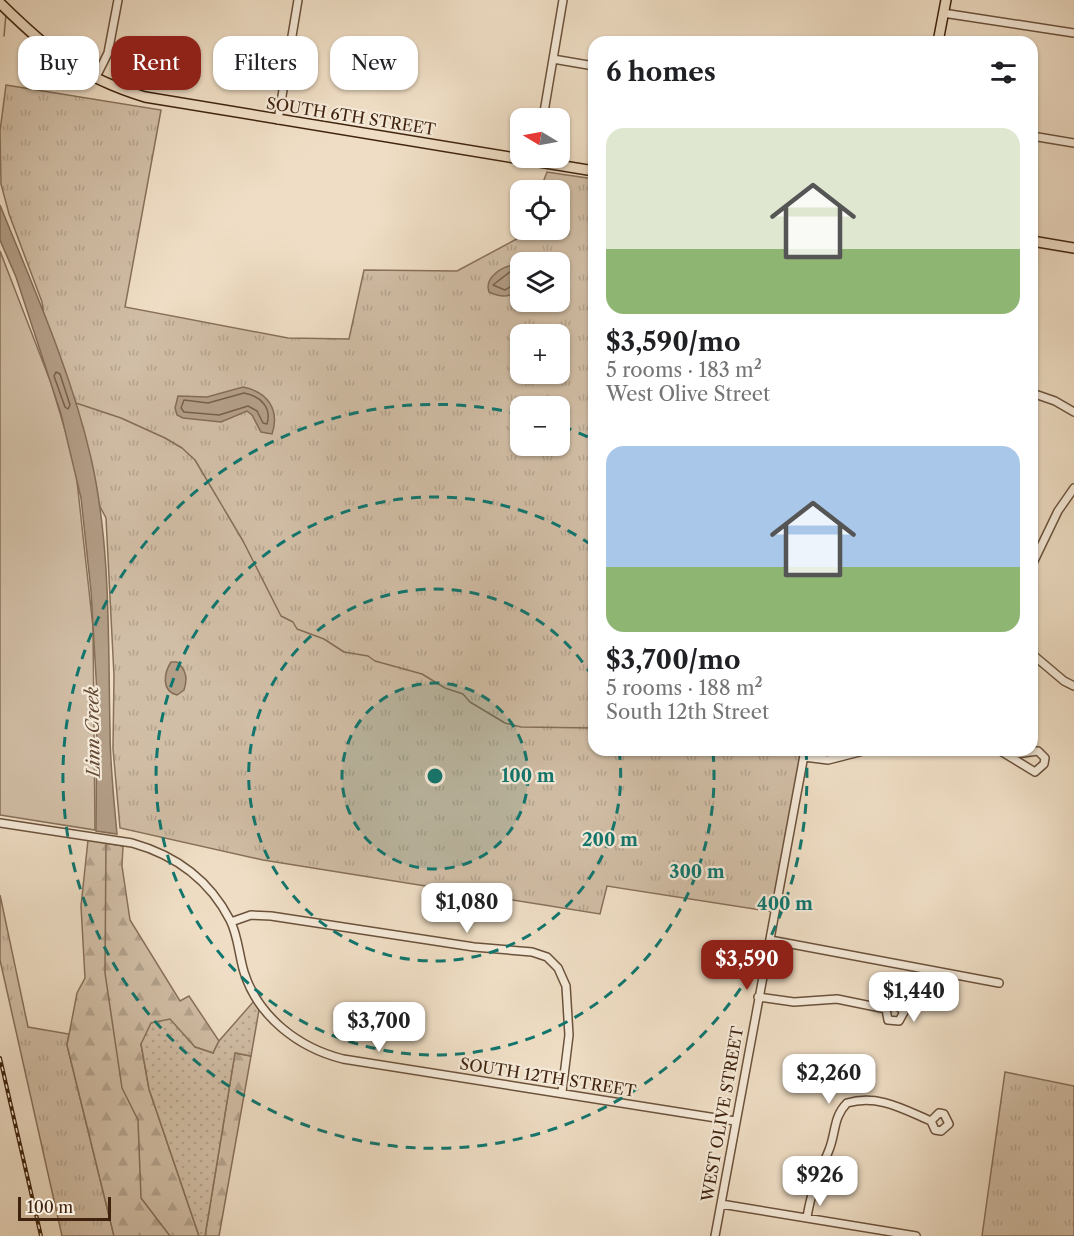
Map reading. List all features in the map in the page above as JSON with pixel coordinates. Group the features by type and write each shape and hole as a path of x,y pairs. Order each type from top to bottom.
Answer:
{"main road":[{"path":"939,36 946,0"},
{"name":"SOUTH 6TH STREET","path":"0,3 34,36"},
{"name":"SOUTH 6TH STREET","path":"99,80 145,97 510,156"},
{"name":"SOUTH 6TH STREET","path":"570,166 588,170"},
{"path":"1038,242 1074,248"}],"street":[{"path":"99,71 108,53 118,0"},
{"path":"278,120 298,0"},
{"path":"545,108 563,0"},
{"path":"943,13 1074,33"},
{"path":"553,59 588,65"},
{"path":"1038,137 1074,142"},
{"path":"1038,395 1055,401 1074,412"},
{"path":"1038,553 1058,511 1074,488"},
{"path":"1038,659 1064,681 1074,686"},
{"path":"1010,756 1020,765 1035,772 1044,764 1044,758 1038,751"},
{"name":"WEST OLIVE STREET","path":"715,1236 803,756"},
{"path":"814,756 828,760 844,756"},
{"name":"SOUTH 12TH STREET","path":"0,822 125,842 166,855 191,871 211,891 231,922 245,975 260,1004 282,1028 316,1051 343,1059 735,1121"},
{"path":"231,922 251,915 271,916 474,947 532,952 546,957 558,968 566,986 569,1035 562,1092"},
{"path":"770,940 999,983"},
{"path":"758,997 794,1002 837,999 886,1009"},
{"path":"807,1217 813,1185 829,1149 836,1120 847,1103 865,1100 886,1101 931,1120"},
{"path":"721,1204 916,1236"}],"green space":[{"path":"6,85 18,87 18,90 37,90 161,110 125,307 288,338 349,339 364,270 457,271 515,240 570,240 570,180 544,180 547,172 588,178 588,756 804,756 774,912 607,886 600,914 263,860 120,828 113,749 114,676 106,518 60,431 42,302 9,214 1,184 0,131"},
{"path":"0,251 51,383 75,463 93,627 95,830 0,815"},
{"path":"88,840 123,846 122,866 130,920 180,1001 189,996 219,1041 213,1053 195,1047 141,1044 149,1089 199,1236 114,1236 67,1045 77,993 85,978 81,906"},
{"path":"0,895 28,1027 69,1034 67,1045 114,1236 62,1236 0,960"},
{"path":"254,1001 259,1010 251,1056 235,1053 205,1236 199,1236 149,1089 141,1044 151,1023 170,1019 195,1047 213,1053 219,1041"},
{"path":"235,1053 251,1056 219,1236 205,1236"},
{"path":"1005,1072 1074,1086 1074,1236 982,1236"}],"water":[{"path":"0,205 62,361 91,458 105,559 111,756 117,834 96,831 97,694 91,591 81,498 61,414 16,277 0,240"},
{"path":"510,266 510,295 497,295 489,292 491,278"},
{"path":"243,387 259,393 270,403 274,417 272,434 261,432 252,415 247,411 221,422 183,418 177,415 175,408 178,396 207,397"},
{"path":"171,662 177,662 185,674 184,690 177,695 168,690 165,681"}],"waterway":[{"name":"Linn Creek","path":"4,36 6,14"},
{"path":"76,403 121,418 165,438 182,448 195,460 243,541 281,616 293,622 297,629 324,639 344,652 368,656 375,661 422,674 445,688 463,694 470,702 505,723 521,727 588,728"},
{"name":"Linn Creek","path":"106,841 105,973 122,1088 138,1120 141,1198 170,1236"}],"railway":[{"path":"0,1058 41,1236"}]}
